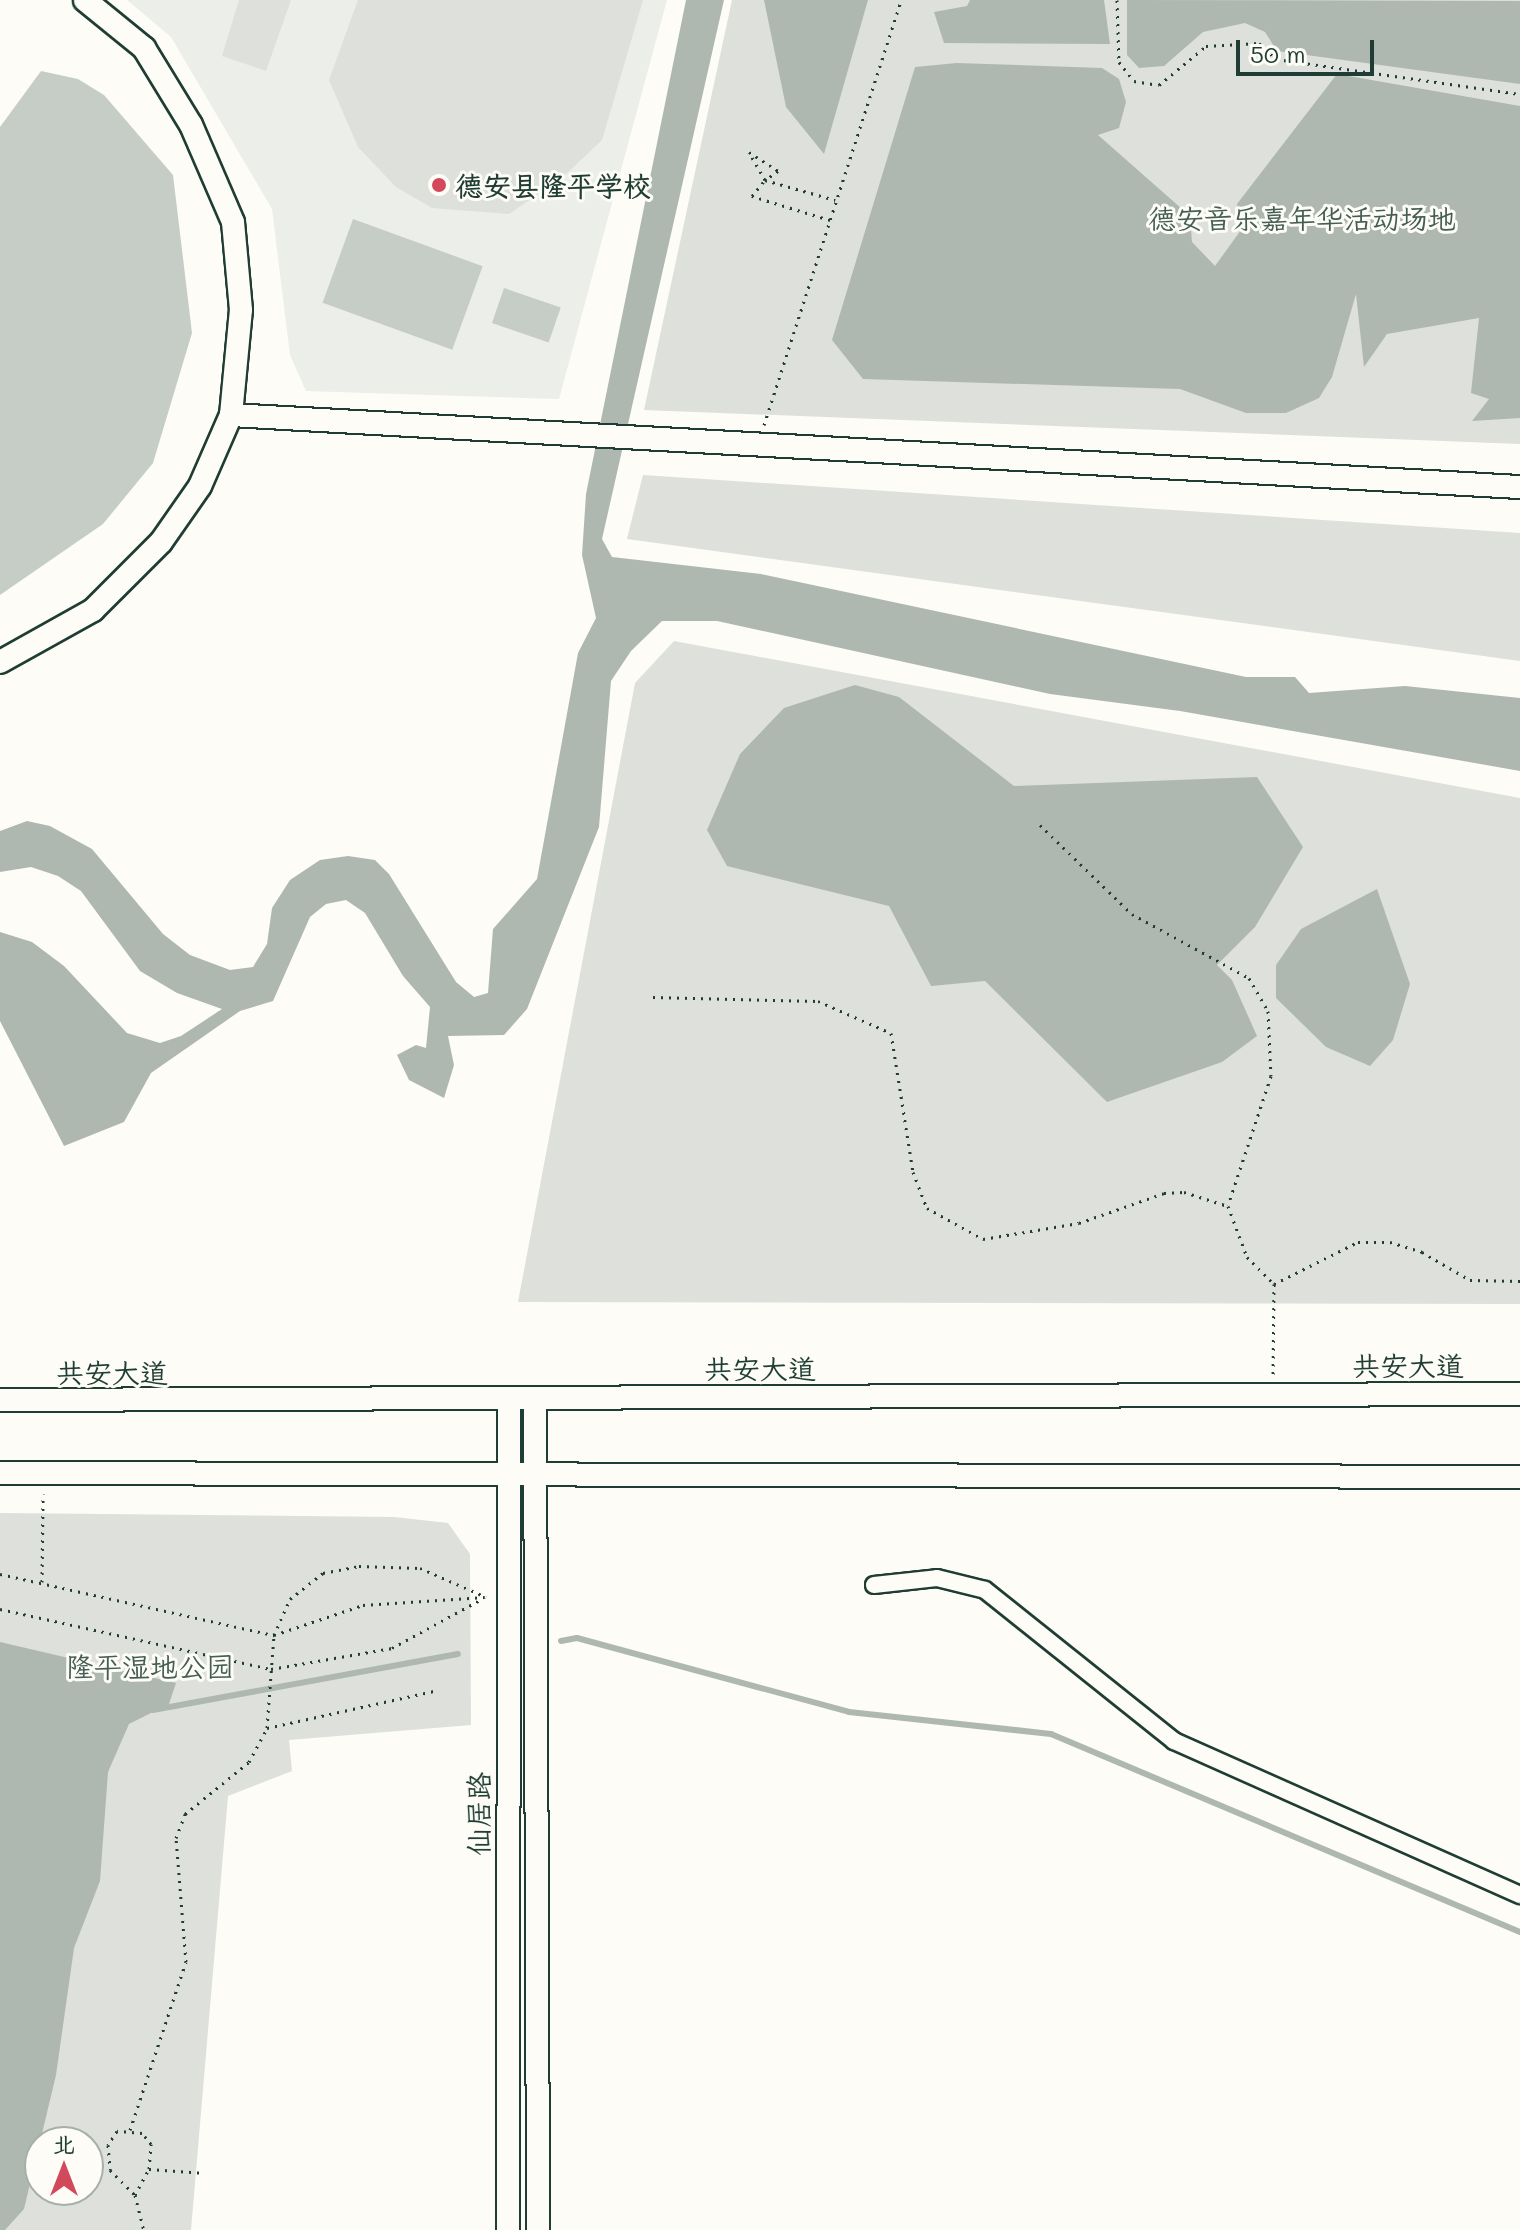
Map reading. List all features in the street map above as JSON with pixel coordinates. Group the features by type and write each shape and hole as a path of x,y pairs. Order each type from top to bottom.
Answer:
{"street":[{"path":"0,662 93,610 161,542 200,486 231,415 241,310 233,222 191,125 144,48 85,0"},
{"path":"231,415 1520,487"},
{"name":"共安大道","path":"0,1400 1520,1394"},
{"name":"仙居路","path":"508,2230 509,1399"},
{"path":"535,1400 538,1472 538,2230"},
{"path":"0,1473 538,1472 1520,1477"},
{"path":"874,1585 937,1578 985,1590 1174,1741 1520,1895"}],"path":[{"path":"757,444 901,0"},
{"path":"1117,0 1119,62 1134,81 1159,85 1206,46 1259,43 1276,59 1520,94"},
{"path":"830,220 752,196 765,180 778,171 749,152 765,180 836,200"},
{"path":"1040,825 1132,914 1249,978 1268,1011 1271,1076 1228,1206 1247,1257 1274,1284 1272,1396"},
{"path":"653,997 818,1001 891,1033 913,1172 927,1208 983,1239 1079,1223 1164,1193 1184,1192 1228,1206"},
{"path":"1274,1284 1358,1242 1390,1242 1422,1252 1470,1280 1520,1281"},
{"path":"42,1582 43,1475"},
{"path":"130,2130 186,1962 176,1838 185,1814 249,1762 267,1728 274,1635 290,1599 323,1573 359,1566 420,1568 486,1597"},
{"path":"0,1574 274,1635 363,1605 509,1596"},
{"path":"0,1609 271,1669 392,1648 486,1597"},
{"path":"267,1728 434,1691"},
{"path":"135,2195 149,2169 151,2144 130,2130 117,2131 108,2145 110,2170 135,2195 144,2230"},
{"path":"149,2169 205,2173"}],"shaded area":[{"name":"德安县隆平学校","path":"127,0 667,0 559,399 306,391 290,355 272,209 171,37"},
{"path":"686,0 724,0 602,539 612,557 761,574 1246,677 1295,677 1309,693 1405,686 1520,698 1520,771 1180,711 1050,694 717,621 662,621 631,651 611,681 599,827 527,1009 504,1035 448,1036 454,1065 444,1098 409,1080 397,1055 416,1045 426,1048 430,1007 403,976 365,913 346,900 326,904 310,917 273,1001 240,1011 151,1073 124,1122 64,1146 0,1021 0,932 32,942 64,966 127,1033 160,1043 181,1036 222,1009 177,993 140,971 81,891 58,876 31,867 0,872 0,831 27,821 50,826 92,849 163,934 190,955 230,970 253,967 267,944 272,908 290,880 320,860 348,856 375,860 389,874 456,982 474,997 488,993 493,929 537,879 578,653 596,618 582,555 586,494"},
{"path":"764,0 868,0 824,154 786,107"},
{"path":"970,0 1104,0 1110,44 944,43 934,12 967,6"},
{"path":"1127,0 1520,1 1520,84 1277,51 1265,32 1245,23 1203,32 1164,66 1139,68 1127,55"},
{"path":"957,63 1102,68 1119,79 1126,102 1119,128 1098,135 1190,216 1192,242 1215,266 1241,230 1237,204 1337,74 1520,106 1520,418 1472,421 1489,399 1471,393 1479,318 1387,334 1364,367 1356,294 1332,377 1319,398 1286,413 1246,413 1180,389 863,379 832,340 915,67"},
{"path":"855,685 899,697 1014,786 1257,777 1303,847 1255,927 1217,965 1232,980 1257,1036 1222,1062 1107,1102 985,981 931,986 889,906 727,866 707,830 740,754 784,708"},
{"path":"1377,889 1410,984 1393,1040 1370,1066 1326,1047 1276,998 1276,965 1301,929"},
{"path":"0,1642 176,1683 169,1704 129,1724 108,1772 100,1881 74,1948 56,2075 44,2126 24,2126 24,2209 5,2230 0,2230"}],"green space":[{"path":"239,0 291,0 266,71 222,56"},
{"path":"358,0 643,0 602,140 562,178 509,214 432,208 396,187 358,147 329,80"},
{"name":"德安音乐嘉年华活动场地","path":"732,0 1520,0 1520,444 644,410"},
{"path":"643,475 1520,533 1520,661 627,539"},
{"path":"674,641 1520,798 1520,1304 518,1302 635,683"},
{"name":"隆平湿地公园","path":"0,1513 394,1517 448,1523 470,1554 471,1725 289,1740 292,1771 228,1796 191,2230 0,2230"}],"building":[{"path":"41,71 78,79 104,95 173,175 192,333 153,463 103,524 0,595 0,127"},
{"path":"353,219 483,266 452,350 323,303"},
{"path":"504,288 561,308 549,343 492,323"}],"waterway":[{"path":"561,1641 577,1638 849,1712 1051,1734 1520,1932"},
{"path":"153,1710 458,1654"}],"place":[{"name":"德安县隆平学校","path":"439,185"}]}
